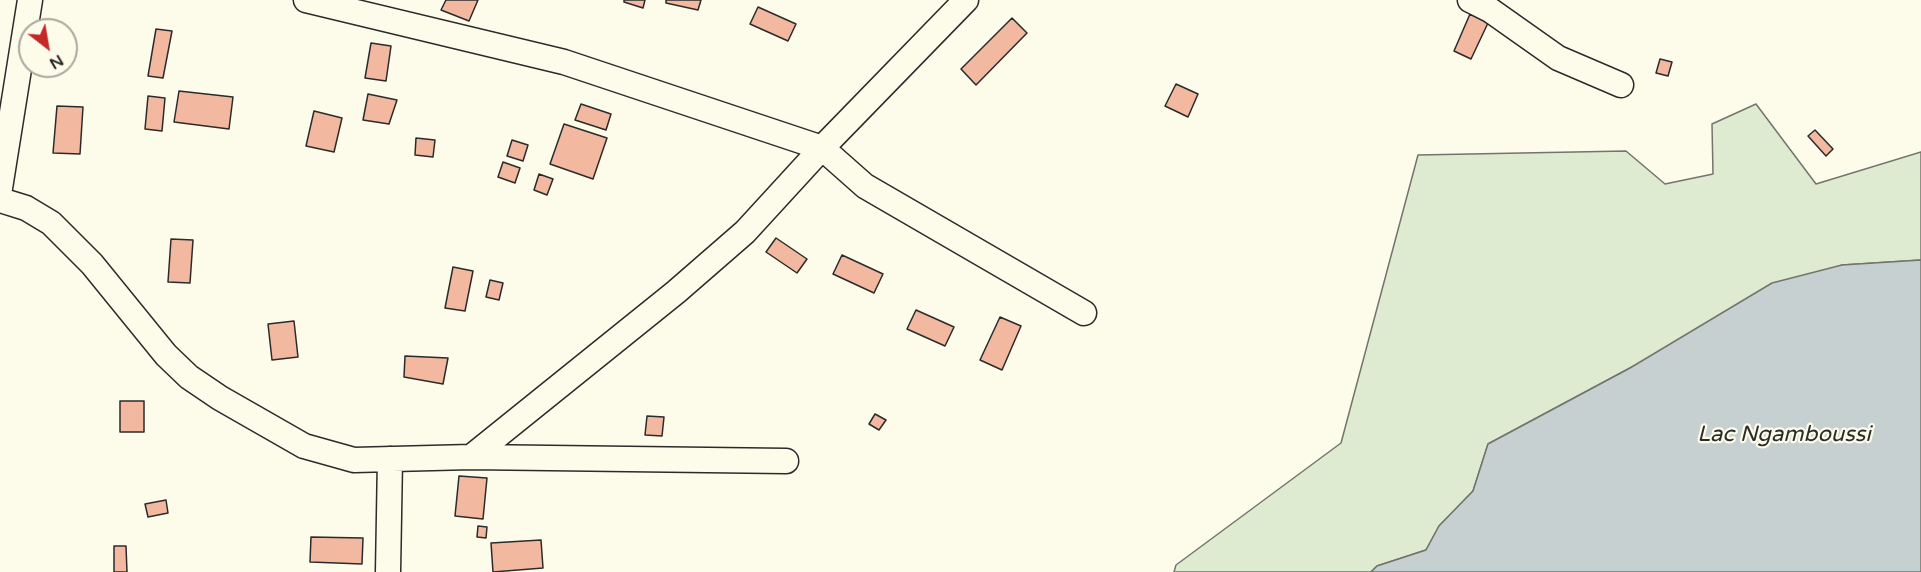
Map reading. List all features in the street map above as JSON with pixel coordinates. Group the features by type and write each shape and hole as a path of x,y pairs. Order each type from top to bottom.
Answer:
{"street":[{"path":"0,188 30,0"},
{"path":"306,0 564,62 822,148 865,186 1084,313"},
{"path":"471,457 676,292 745,232 822,148 966,0"},
{"path":"1470,0 1491,10 1558,57 1621,85"},
{"path":"0,200 26,208 51,223 92,264 166,355 189,377 220,398 304,446 354,460 471,457 786,460"},
{"path":"388,572 390,459"}],"green space":[{"path":"1756,104 1816,184 1921,152 1921,260 1842,265 1630,368 1488,444 1473,491 1439,526 1426,550 1377,566 1371,572 1174,572 1176,565 1341,443 1418,155 1626,151 1665,184 1713,174 1712,124"}],"water":[{"name":"Lac Ngamboussi","path":"1921,260 1921,572 1371,572 1377,566 1426,550 1439,526 1473,491 1488,444 1630,368 1772,283 1842,265"}],"building":[{"path":"446,0 478,0 469,21 441,10"},
{"path":"624,0 645,0 643,8 624,2"},
{"path":"666,0 701,0 698,10 666,3"},
{"path":"758,7 796,24 788,41 750,24"},
{"path":"1470,14 1488,23 1471,59 1454,51"},
{"path":"1012,18 1027,33 976,85 961,69"},
{"path":"156,29 172,31 163,78 148,76"},
{"path":"371,43 391,46 386,81 365,78"},
{"path":"1660,59 1672,62 1668,76 1656,73"},
{"path":"1176,84 1198,94 1188,117 1165,106"},
{"path":"179,91 233,97 229,129 174,122"},
{"path":"368,94 397,100 389,124 363,120"},
{"path":"148,96 165,98 162,131 145,129"},
{"path":"581,104 611,114 606,130 575,120"},
{"path":"57,106 83,107 80,154 53,153"},
{"path":"314,111 342,118 334,152 306,146"},
{"path":"564,124 607,138 593,179 550,164"},
{"path":"1815,130 1833,149 1826,156 1808,136"},
{"path":"416,138 435,140 433,157 415,155"},
{"path":"512,140 528,145 523,161 507,156"},
{"path":"503,162 520,168 515,183 498,177"},
{"path":"539,174 553,179 547,195 534,190"},
{"path":"776,238 807,259 797,273 766,252"},
{"path":"171,239 193,240 190,283 168,282"},
{"path":"842,255 883,274 874,293 833,274"},
{"path":"453,267 473,271 465,311 445,308"},
{"path":"490,280 503,283 499,300 486,297"},
{"path":"916,310 954,327 945,346 907,329"},
{"path":"1000,317 1021,326 1002,370 980,360"},
{"path":"294,321 298,357 272,360 268,324"},
{"path":"405,356 448,358 443,384 404,377"},
{"path":"120,401 144,401 144,432 120,432"},
{"path":"875,414 886,420 879,430 869,424"},
{"path":"647,416 664,417 662,436 645,435"},
{"path":"459,476 487,478 483,519 455,516"},
{"path":"166,500 168,513 148,517 145,504"},
{"path":"478,526 487,527 486,538 477,537"},
{"path":"311,537 363,538 362,564 310,562"},
{"path":"541,540 543,568 493,572 491,543"},
{"path":"114,546 126,546 127,572 114,572"}]}
